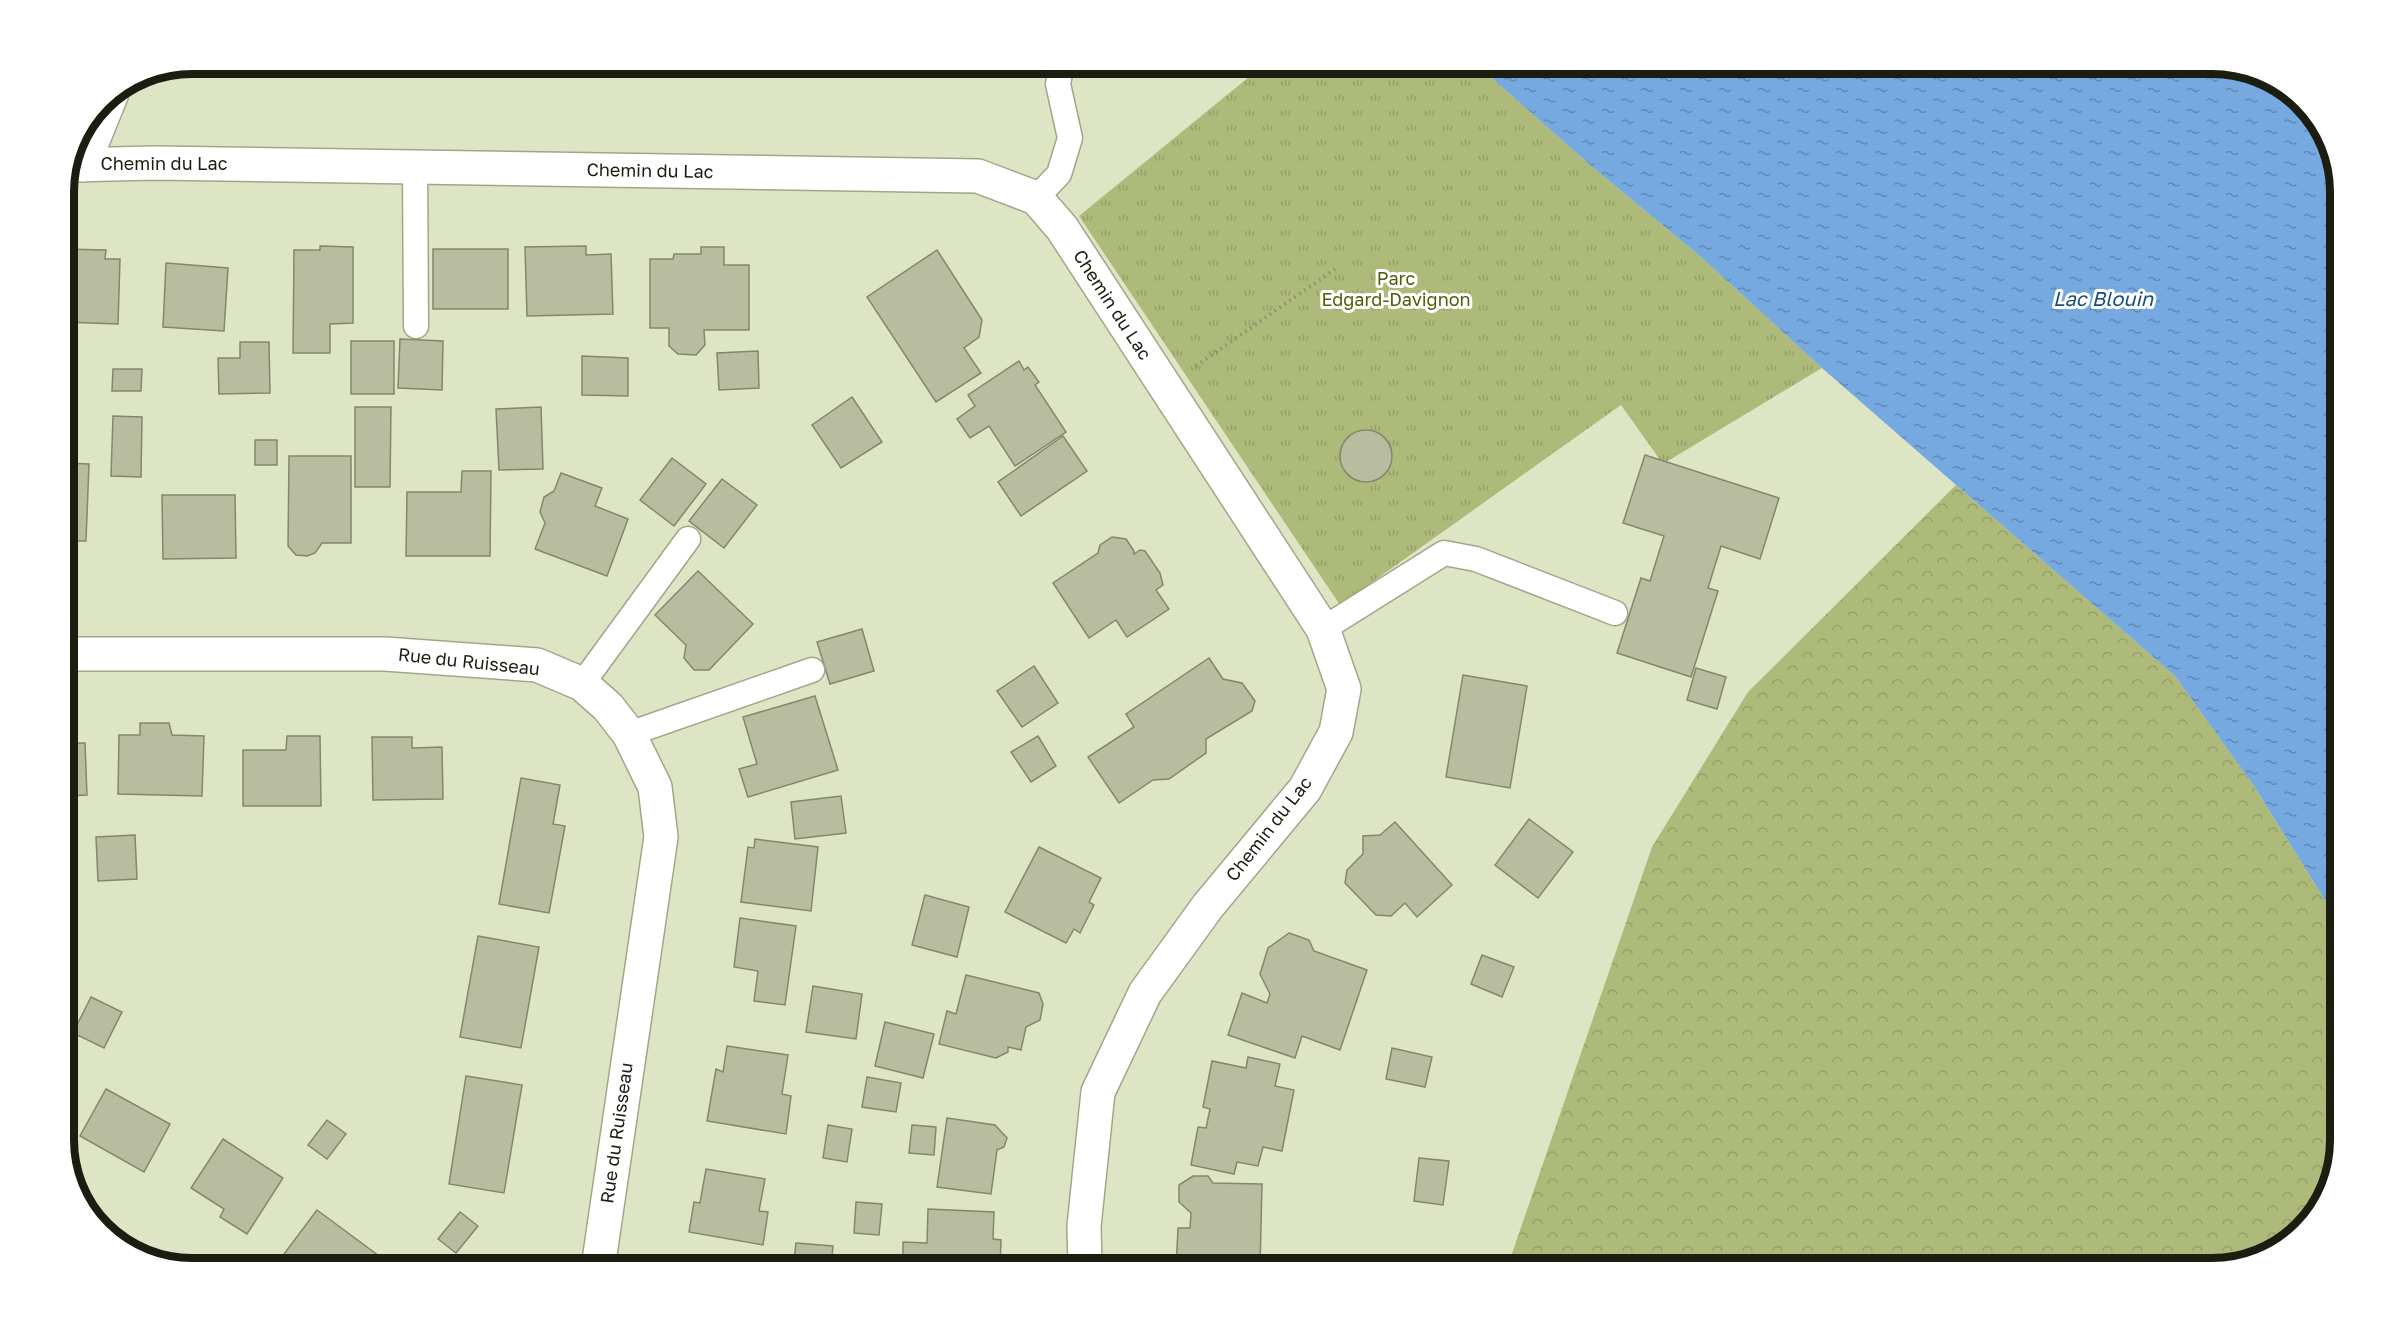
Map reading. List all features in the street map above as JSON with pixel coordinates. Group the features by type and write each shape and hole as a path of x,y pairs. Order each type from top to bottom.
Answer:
{"street":[{"path":"80,155 98,120"},
{"name":"Chemin du Lac","path":"77,165 155,163 978,176 1036,198 1062,228 1323,629 1344,689 1336,732 1305,789 1208,906 1145,993 1098,1092 1084,1226 1085,1258"},
{"name":"Rue du Ruisseau","path":"74,654 385,654 537,664 582,684 608,707 629,734 655,786 661,837 598,1258"}],"lane":[{"path":"1036,198 1059,174 1070,138 1058,84 1060,74"},
{"path":"415,167 416,326"},
{"path":"582,684 688,539"},
{"path":"1323,629 1444,553 1476,559 1615,613"},
{"path":"629,734 812,670"}],"path":[{"path":"1166,387 1338,267"}],"green space":[{"name":"Parc Edgard-Davignon","path":"1253,74 1487,74 1590,165 1701,257 1822,368 1663,464 1621,405 1340,605 1079,216"},
{"path":"1956,485 2175,676 2254,786 2330,907 2329,1155 2318,1191 2311,1205 2301,1217 2271,1242 2243,1253 2212,1258 1510,1258 1652,847 1748,692"}],"water":[{"name":"Lac Blouin","path":"1487,74 2212,74 2243,78 2264,86 2278,93 2301,114 2311,126 2324,154 2330,184 2330,907 2254,786 2175,676 1822,368 1701,257 1590,165"}],"building":[{"path":"320,246 353,247 353,323 330,324 330,353 293,353 294,250 320,250"},
{"path":"586,246 586,255 611,254 613,314 527,316 525,247"},
{"path":"701,247 724,247 724,265 749,265 749,330 704,330 705,345 696,355 678,354 669,346 669,328 650,328 650,259 673,259 674,254 701,254"},
{"path":"74,249 106,250 105,259 120,259 118,324 74,322"},
{"path":"433,249 508,249 508,309 433,309"},
{"path":"937,250 982,320 979,337 964,348 981,373 936,402 867,297"},
{"path":"166,263 228,268 224,331 163,327"},
{"path":"400,339 443,341 442,390 398,388"},
{"path":"351,341 394,341 394,394 351,394"},
{"path":"240,342 269,342 270,393 219,394 218,358 240,358"},
{"path":"758,351 759,388 719,390 717,353"},
{"path":"582,356 628,358 628,396 582,395"},
{"path":"1019,361 1024,370 1028,367 1039,382 1035,385 1066,432 1015,466 989,426 970,438 957,419 975,406 968,395"},
{"path":"113,369 142,369 141,391 112,391"},
{"path":"852,397 882,442 841,468 812,425"},
{"path":"355,407 391,407 390,487 355,487"},
{"path":"541,407 543,469 499,470 496,409"},
{"path":"113,416 142,417 141,477 111,476"},
{"path":"1361,430 1371,430 1385,437 1392,456 1385,475 1371,482 1361,482 1351,478 1344,471 1340,461 1340,451 1344,441 1351,434"},
{"path":"1063,436 1087,471 1021,516 998,482"},
{"path":"255,440 277,440 277,465 255,465"},
{"path":"1645,455 1779,498 1760,559 1721,546 1708,588 1718,591 1691,677 1617,653 1641,578 1650,581 1664,536 1623,523"},
{"path":"289,456 351,456 351,543 322,543 315,553 307,556 296,555 288,546"},
{"path":"672,458 706,484 674,526 640,500"},
{"path":"74,463 89,464 86,541 74,541"},
{"path":"462,471 491,471 490,556 406,556 407,492 461,492"},
{"path":"561,473 602,488 595,506 628,519 607,576 535,549 545,523 540,512 544,497 554,491"},
{"path":"722,479 757,505 724,548 689,521"},
{"path":"162,495 235,495 236,558 163,559"},
{"path":"1112,537 1126,539 1134,554 1140,550 1145,551 1160,573 1163,585 1156,590 1169,609 1127,637 1116,620 1089,638 1053,583 1098,553 1100,545"},
{"path":"698,571 753,624 709,670 694,670 684,658 686,645 655,615"},
{"path":"862,629 874,671 830,684 817,642"},
{"path":"1209,658 1223,679 1242,683 1255,701 1252,711 1206,739 1206,753 1169,779 1153,780 1119,803 1088,757 1134,727 1126,714"},
{"path":"1034,666 1058,703 1022,727 997,691"},
{"path":"1696,668 1726,677 1717,709 1687,700"},
{"path":"1463,675 1527,686 1510,788 1446,777"},
{"path":"815,696 838,770 748,797 739,769 757,764 743,717"},
{"path":"140,723 169,723 172,735 204,736 202,796 118,794 119,735 140,735"},
{"path":"287,736 320,736 321,806 243,806 243,750 286,750"},
{"path":"1038,736 1056,766 1031,782 1011,752"},
{"path":"372,737 412,737 412,748 442,747 443,799 373,800"},
{"path":"74,743 85,743 87,795 74,796"},
{"path":"521,778 560,785 553,824 565,826 549,913 499,904"},
{"path":"841,796 846,833 795,839 791,802"},
{"path":"1529,819 1573,852 1538,898 1495,865"},
{"path":"1395,822 1452,885 1417,917 1405,903 1391,916 1376,915 1345,883 1347,870 1363,854 1363,836 1380,835"},
{"path":"135,835 137,879 98,881 96,837"},
{"path":"755,839 818,847 811,911 741,902 748,847 754,848"},
{"path":"1039,847 1101,878 1089,902 1094,905 1080,933 1074,929 1066,943 1005,912"},
{"path":"925,895 969,907 957,957 912,945"},
{"path":"740,918 796,926 785,1005 754,1001 758,971 734,967"},
{"path":"1289,933 1309,940 1314,951 1367,970 1340,1050 1302,1036 1295,1058 1228,1035 1242,993 1267,1003 1270,994 1260,974 1268,948"},
{"path":"478,936 539,947 521,1048 460,1037"},
{"path":"1482,955 1514,967 1502,997 1471,984"},
{"path":"966,975 1039,993 1043,1004 1040,1020 1026,1027 1021,1050 1008,1047 1008,1052 996,1058 939,1044 947,1011 956,1014"},
{"path":"813,986 862,994 856,1039 806,1032"},
{"path":"91,997 122,1012 104,1048 74,1033"},
{"path":"885,1022 934,1034 923,1078 875,1066"},
{"path":"727,1046 788,1055 782,1094 791,1096 786,1134 707,1121 716,1069 723,1072"},
{"path":"1392,1048 1432,1057 1425,1087 1386,1079"},
{"path":"1248,1057 1280,1064 1275,1086 1294,1090 1282,1151 1263,1147 1258,1166 1237,1162 1234,1174 1191,1165 1198,1127 1206,1128 1210,1109 1203,1107 1212,1061 1246,1068"},
{"path":"466,1076 522,1085 504,1193 449,1184"},
{"path":"867,1077 901,1083 896,1112 862,1107"},
{"path":"106,1089 170,1124 144,1172 80,1136"},
{"path":"947,1118 995,1125 1007,1138 1004,1147 997,1150 991,1194 937,1187"},
{"path":"327,1120 346,1134 327,1159 308,1145"},
{"path":"828,1125 852,1129 847,1162 823,1158"},
{"path":"912,1125 936,1127 934,1155 909,1153"},
{"path":"223,1139 283,1178 247,1234 220,1217 224,1209 191,1188"},
{"path":"1419,1158 1449,1161 1443,1205 1414,1201"},
{"path":"706,1169 765,1179 759,1211 768,1212 763,1245 689,1232 694,1202 700,1203"},
{"path":"1193,1176 1208,1176 1213,1183 1262,1184 1260,1258 1176,1258 1178,1228 1190,1228 1191,1213 1179,1202 1179,1185"},
{"path":"856,1202 882,1204 879,1235 854,1233"},
{"path":"928,1209 994,1212 993,1239 1001,1240 1000,1258 903,1258 903,1242 927,1243"},
{"path":"317,1210 382,1258 281,1258"},
{"path":"460,1212 478,1226 456,1253 438,1239"},
{"path":"796,1243 833,1246 832,1258 794,1258"}]}
